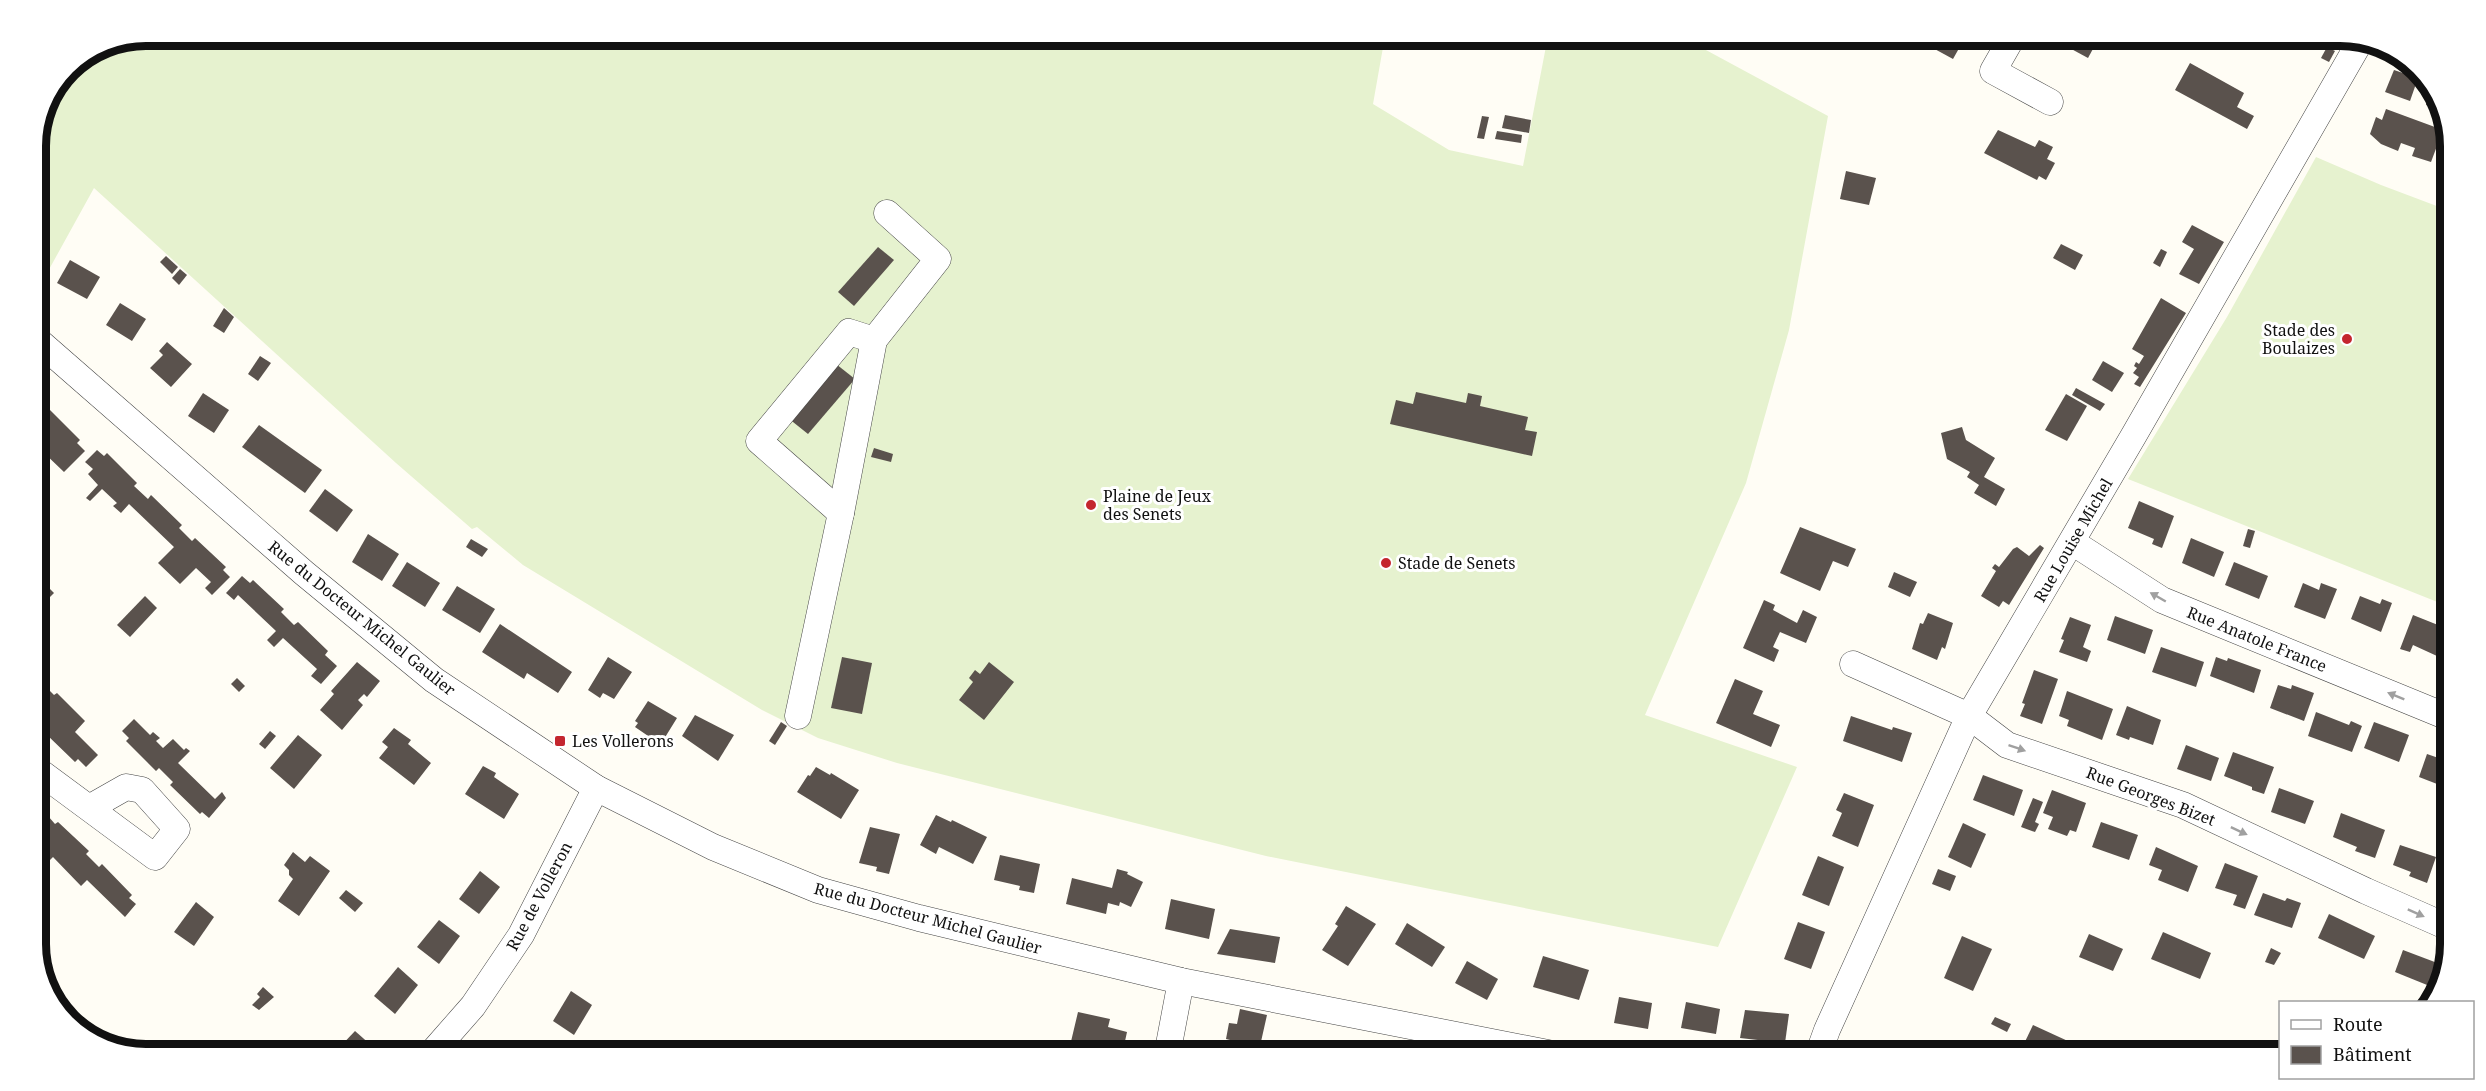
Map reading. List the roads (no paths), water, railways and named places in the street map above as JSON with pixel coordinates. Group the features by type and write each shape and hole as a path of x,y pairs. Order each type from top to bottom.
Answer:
{"street":[{"path":"2007,46 1993,71 2050,102"},
{"name":"Rue Louise Michel","path":"1822,1044 1969,716 2072,542 2357,48"},
{"path":"798,716 841,513 874,340 938,259 887,213"},
{"path":"841,513 759,441 849,332 874,340"},
{"name":"Rue du Docteur Michel Gaulier","path":"47,349 304,573 434,680 596,788 713,847 818,890 919,918 1181,981 1502,1044"},
{"name":"Rue Anatole France","path":"2072,542 2162,600 2440,714"},
{"name":"Rue Georges Bizet","path":"1853,664 1969,716 2007,745 2183,805 2440,923"},
{"path":"47,777 89,808"},
{"name":"Rue de Volleron","path":"440,1044 473,1006 521,935 596,788"},
{"path":"1169,1044 1181,981"}],"place":[{"name":"Stade des Boulaizes","path":"2347,339"},
{"name":"Plaine de Jeux des Senets","path":"1091,505"},
{"name":"Stade de Senets","path":"1386,563"},
{"name":"Les Vollerons","path":"560,741"}]}
